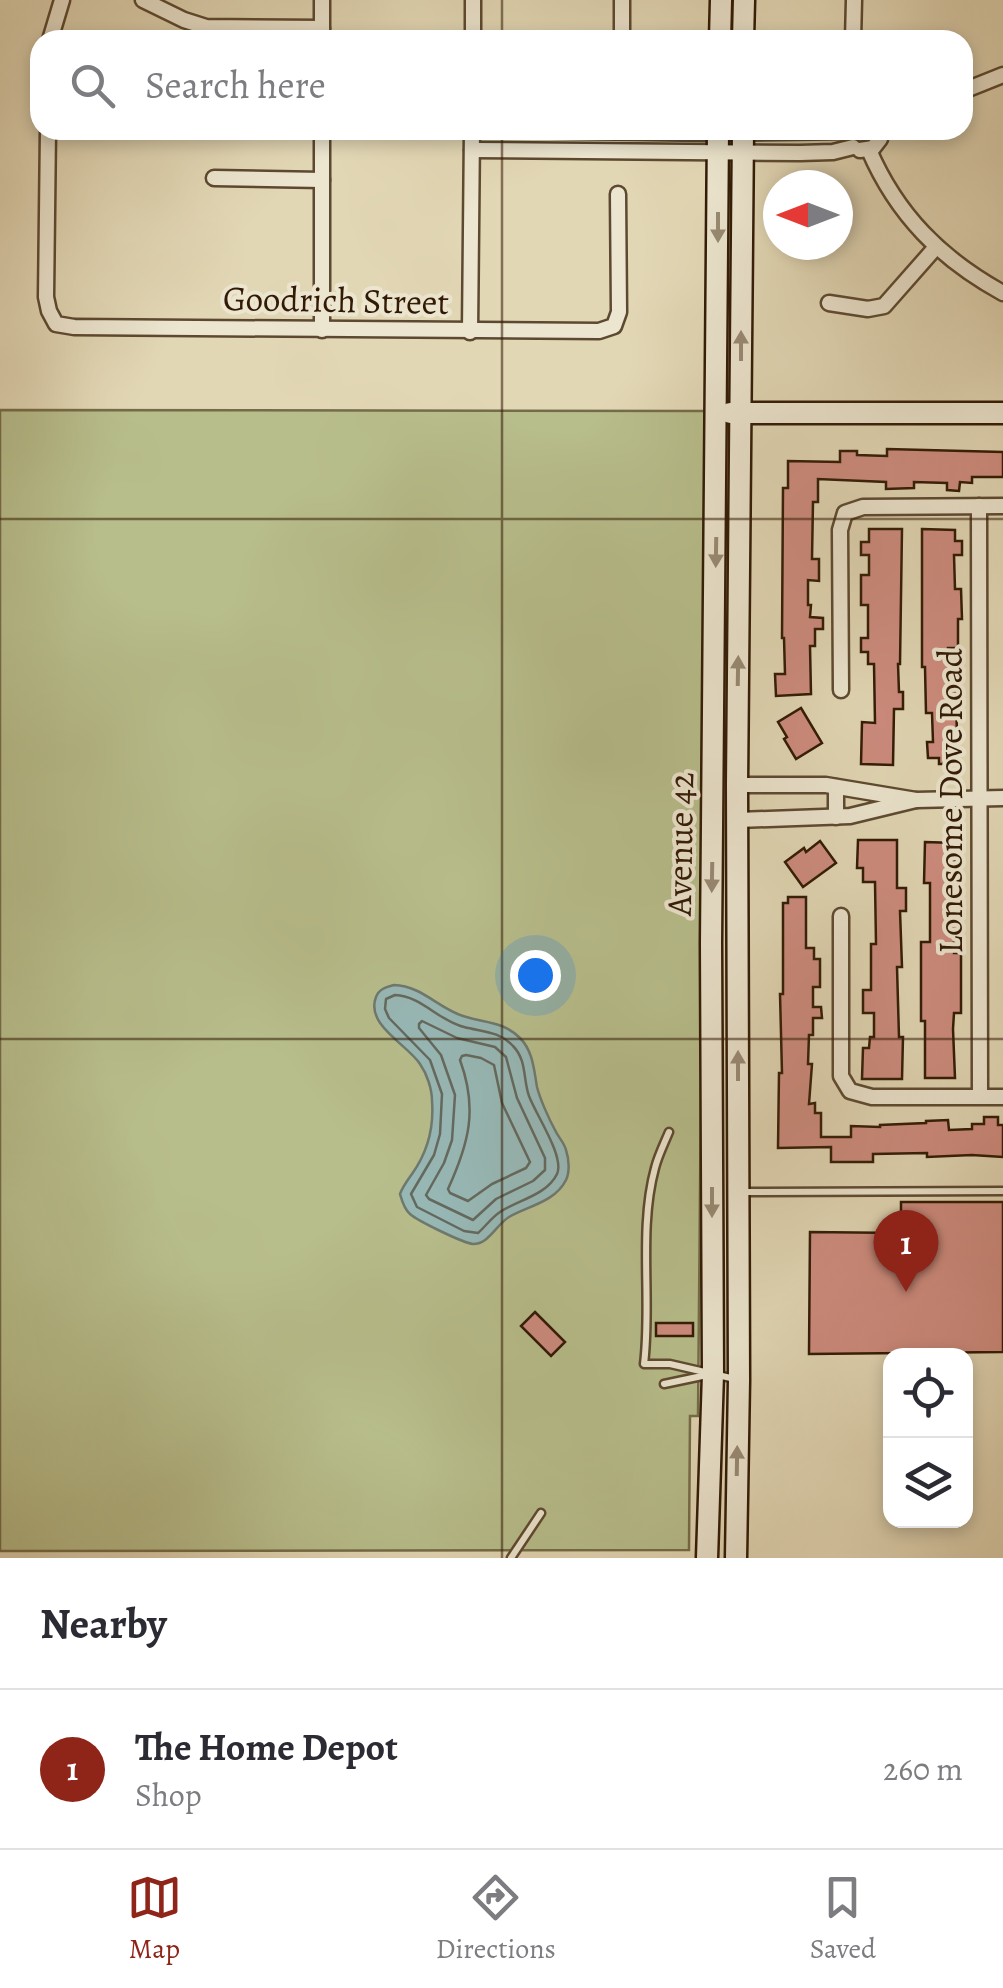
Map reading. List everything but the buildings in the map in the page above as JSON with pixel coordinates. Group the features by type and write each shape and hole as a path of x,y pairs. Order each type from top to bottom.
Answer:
{"street":[{"path":"53,30 62,0"},
{"path":"142,0 206,26 264,30"},
{"path":"322,0 322,30"},
{"path":"473,0 473,30"},
{"path":"622,0 622,30"},
{"path":"720,30 721,0"},
{"path":"744,0 744,30"},
{"path":"853,30 854,0"},
{"path":"973,87 1003,75"},
{"name":"Goodrich Street","path":"48,140 46,297 56,324 74,327 599,332 614,326 619,312 618,194"},
{"path":"322,140 322,330"},
{"path":"470,332 472,140"},
{"path":"628,140 628,152"},
{"path":"472,150 628,152 711,140"},
{"name":"Avenue 42","path":"707,1558 713,1374 711,943 718,140"},
{"name":"Avenue 42","path":"736,1558 743,140"},
{"path":"747,140 800,152 833,152 853,146"},
{"path":"800,140 800,152"},
{"path":"848,140 858,150 868,150 878,140"},
{"path":"868,150 909,220 936,247 1003,292"},
{"path":"214,178 322,180"},
{"path":"829,304 884,306 936,247"},
{"path":"717,412 1003,413"},
{"name":"Lonesome Dove Road","path":"979,506 980,1096"},
{"path":"841,690 840,530 845,513 863,507 1003,506"},
{"path":"714,681 725,719 725,814 732,819 850,816 916,800"},
{"path":"737,785 836,787 916,800 1003,798"},
{"path":"836,787 836,817"},
{"path":"841,916 841,1076 850,1091 872,1097 1003,1096"}],"lane":[{"path":"669,1132 654,1169 648,1219 648,1335 644,1364 670,1364 739,1380"},
{"path":"738,1192 1003,1191"},
{"path":"664,1384 713,1374"},
{"path":"511,1558 541,1513"}],"green space":[{"path":"0,410 707,411 698,1416 690,1416 689,1550 0,1551"}],"water":[{"path":"394,985 422,993 463,1016 514,1032 530,1055 542,1103 565,1147 569,1169 561,1187 548,1198 509,1217 479,1243 460,1240 422,1222 408,1212 400,1194 422,1157 432,1120 432,1101 429,1082 420,1064 377,1017 377,994"}],"place":[{"name":"The Home Depot","path":"906,1292"}]}
